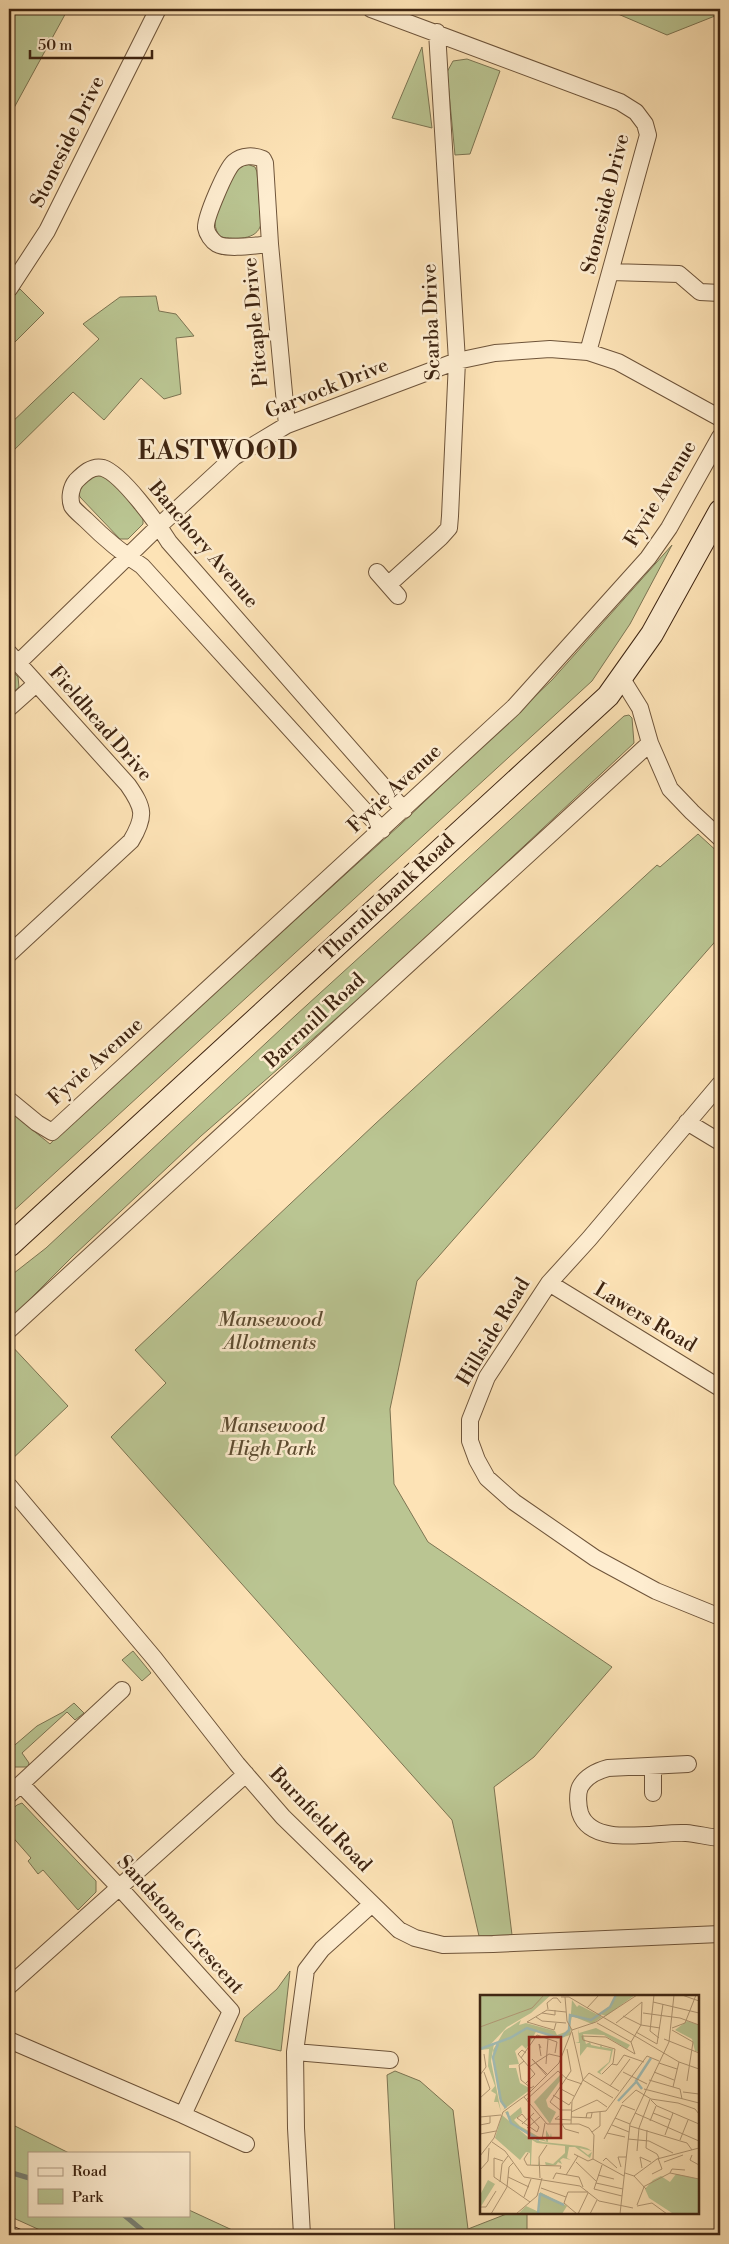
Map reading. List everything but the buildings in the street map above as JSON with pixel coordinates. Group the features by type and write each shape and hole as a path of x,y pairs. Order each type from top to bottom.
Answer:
{"main road":[{"name":"Thornliebank Road","path":"9,1246 608,696 622,679 652,634 720,511"}],"street":[{"name":"Stoneside Drive","path":"9,289 48,231 158,9"},
{"name":"Stoneside Drive","path":"371,9 437,32 620,102 636,112 645,124 648,135 588,352"},
{"name":"Scarba Drive","path":"388,584 442,537 449,528 457,361 437,32"},
{"name":"Pitcaple Drive","path":"270,244 224,246 216,244 206,229 207,220 225,176 232,163 239,158 258,156 265,163 270,244 288,425"},
{"path":"611,272 679,274 700,292 720,293"},
{"name":"Garvock Drive","path":"13,658 128,557 234,457 288,425 457,361 495,354 550,349 588,352 618,362 720,418"},
{"name":"Fyvie Avenue","path":"9,1100 37,1123 52,1132 514,708 648,558 669,528 720,437"},
{"name":"Banchory Avenue","path":"382,830 142,566 117,550 73,507 70,496 74,484 82,474 92,468 102,468 114,475 151,514 168,542 404,810"},
{"name":"Fieldhead Drive","path":"9,954 131,841 141,824 142,815 140,802 128,786 13,658"},
{"path":"622,679 640,708 650,742 670,789 720,838"},
{"path":"9,708 36,684"},
{"name":"Barrmill Road","path":"9,1330 650,742"},
{"name":"Hillside Road","path":"720,1084 589,1239 549,1283 487,1377 477,1398 470,1420 470,1441 477,1460 487,1478 514,1502 594,1558 656,1591 720,1617"},
{"path":"687,1122 720,1142"},
{"name":"Lawers Road","path":"549,1283 720,1388"},
{"name":"Burnfield Road","path":"9,1486 154,1658 246,1774 283,1817 399,1930 415,1938 443,1945 720,1934"},
{"path":"9,1795 122,1690"},
{"path":"688,1764 608,1768 590,1775 580,1788 578,1805 583,1822 596,1831 610,1836 685,1833 720,1838"},
{"path":"653,1766 654,1793"},
{"path":"9,1986 246,1774"},
{"name":"Sandstone Crescent","path":"21,1784 119,1887 231,2011 183,2115"},
{"path":"302,2235 296,2128 295,2052 306,1970 322,1949 372,1904"},
{"path":"9,2040 246,2144"},
{"path":"295,2052 390,2060"}],"green space":[{"path":"9,9 68,9 9,117"},
{"path":"611,9 720,9 720,14 667,35 611,11"},
{"path":"422,47 432,128 392,118"},
{"path":"467,59 500,71 470,154 455,155 447,72 453,61"},
{"path":"247,164 255,167 257,172 261,224 259,230 245,238 221,237 216,230 215,222 219,204 236,169"},
{"path":"20,289 44,313 9,348 9,300"},
{"path":"156,296 159,311 176,314 194,336 176,338 181,394 164,399 141,378 104,420 73,392 9,455 9,425 99,339 83,324 120,297"},
{"path":"91,474 102,474 113,482 143,514 143,524 128,539 120,539 80,497 77,487"},
{"path":"672,545 630,624 592,681 9,1215 9,1111 50,1144 64,1129 400,825 552,680"},
{"path":"9,667 18,677 19,687 9,696"},
{"path":"629,715 632,718 634,743 385,976 201,1136 73,1256 9,1320 9,1277 46,1248 296,1015 624,716"},
{"name":"Mansewood High Park","path":"698,834 720,854 720,936 417,1281 390,1409 394,1484 428,1542 612,1667 534,1757 494,1787 512,1935 479,1936 452,1820 111,1437 166,1383 135,1350 375,1124 657,865 660,867"},
{"path":"9,1343 68,1406 9,1462"},
{"path":"133,1651 151,1673 142,1681 122,1660"},
{"path":"74,1703 84,1713 75,1720 67,1712 22,1753 29,1763 28,1767 11,1767 9,1769 9,1750 37,1726 63,1712"},
{"path":"22,1803 96,1881 96,1892 78,1910 43,1870 38,1874 28,1861 31,1858 9,1833 9,1812"},
{"path":"290,1971 281,2051 235,2041 244,2018 277,1989"},
{"path":"395,2071 420,2081 453,2110 468,2229 506,2214 527,2214 527,2235 395,2235 387,2075"},
{"path":"9,2123 67,2152 28,2152 28,2216 190,2216 190,2210 243,2235 51,2235 9,2216"}],"waterway":[{"path":"9,2172 28,2178"},
{"path":"125,2216 148,2235"}],"railway":[{"path":"9,2227 28,2235"}],"district":[{"name":"EASTWOOD","path":"218,451"}],"park label":[{"name":"Mansewood Allotments","path":"270,1332"}]}
